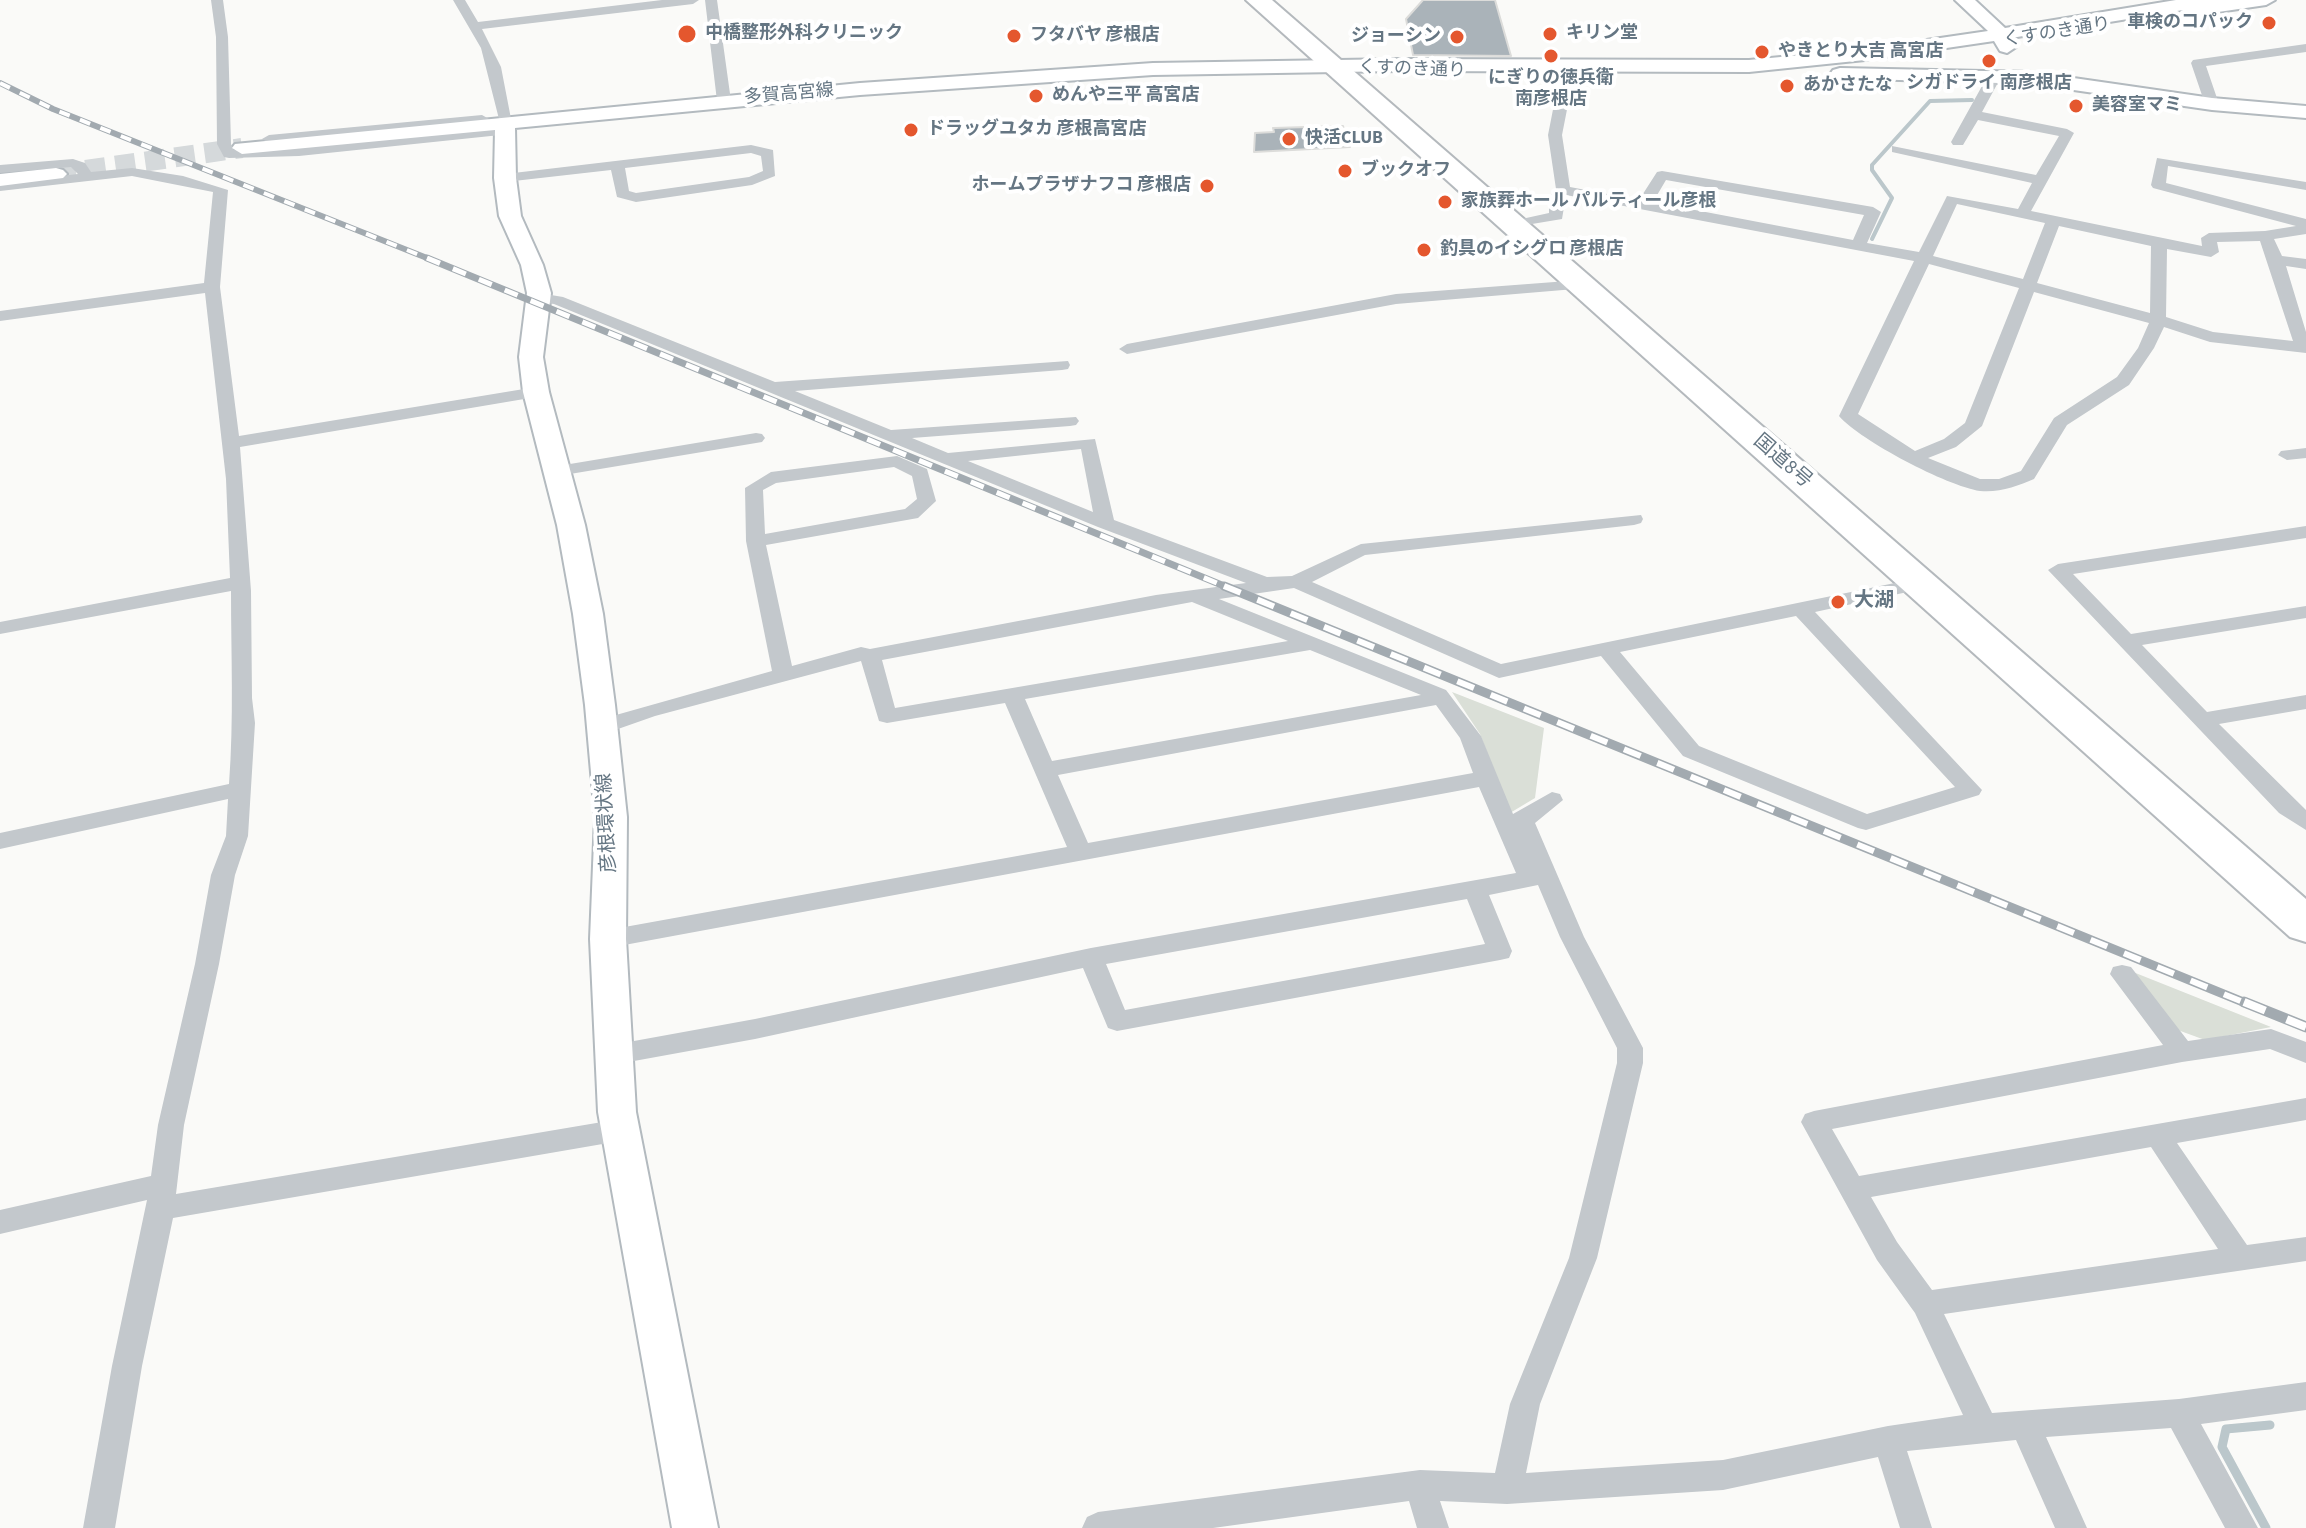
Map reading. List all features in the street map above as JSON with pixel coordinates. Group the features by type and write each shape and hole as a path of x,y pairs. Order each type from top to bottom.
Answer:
{"highway":[{"name":"国道8号","path":"1258,0 2306,925"}],"main road":[{"path":"1964,0 1989,20 2032,78"},
{"name":"くすのき通り","path":"1564,70 1735,74 1869,64 2211,0"},
{"name":"くすのき通り","path":"1337,68 1403,72 1781,64 2002,38 2266,0"},
{"name":"多賀高宮線","path":"233,146 505,124 724,101 1153,69 1337,68"},
{"path":"1796,71 2032,78 2212,104 2306,112"},
{"name":"彦根環状線","path":"505,124 505,178 510,216 532,265 539,298 531,357 536,392 558,471 588,614 601,723 611,817 608,939 612,1055 620,1130 695,1528"},
{"path":"0,180 56,174"}],"street":[{"path":"217,0 233,146"},
{"path":"459,0 494,67 505,124"},
{"path":"473,26 567,6 693,0"},
{"path":"711,0 724,101"},
{"path":"2212,104 2198,63 2306,48"},
{"path":"1563,190 1555,135 1564,70"},
{"path":"1958,142 1994,77"},
{"path":"1974,115 2067,133 2023,213"},
{"path":"505,178 617,164 751,149 768,153 770,173 752,181 636,198 622,194 617,164"},
{"path":"1897,149 2042,181"},
{"path":"2306,186 2162,161 2158,185 2306,227"},
{"path":"0,169 73,163 80,166 87,177"},
{"path":"0,187 145,173 221,190 212,287 231,443 240,582 244,723 237,836 223,875 207,964 171,1125 161,1197 99,1528"},
{"path":"1643,206 1662,175 1873,212 1858,246"},
{"path":"1513,225 1557,216 1556,197 1563,190"},
{"path":"1563,190 1923,258 2181,326 2210,337 2306,348"},
{"path":"2159,243 2158,322 2146,348 2123,381 2060,422 2028,475 1997,485 1978,485 1914,458 1848,416 1952,199 2211,252 2209,238 2272,235 2306,227"},
{"path":"1914,458 1950,443 1973,426 2054,220"},
{"path":"2272,235 2306,241"},
{"path":"2272,235 2276,260 2300,340 2306,341"},
{"path":"2276,260 2306,264"},
{"path":"1127,349 1396,299 1581,285"},
{"path":"0,316 212,287"},
{"path":"539,298 557,300 1105,523 1265,583 1296,582 1499,671 1919,584"},
{"path":"772,387 1062,365"},
{"path":"231,443 536,392"},
{"path":"891,434 1070,421"},
{"path":"558,471 756,438"},
{"path":"947,457 1089,443 1105,523"},
{"path":"2287,455 2306,453"},
{"path":"756,541 911,514 927,501 921,473 897,461 771,478 754,488 756,541 783,675"},
{"path":"601,723 618,722 861,654 870,656 1156,601 1192,599 1296,582 1361,550 1634,519"},
{"path":"2306,532 2058,570 2201,720 2296,806 2306,822"},
{"path":"0,628 240,582"},
{"path":"1192,599 1216,604 1439,695 1470,736 1486,778 1514,822 1630,1048 1630,1063 1583,1258 1525,1404 1507,1489"},
{"path":"1606,649 1691,751 1866,822 1971,790 1800,608"},
{"path":"2126,641 2306,612"},
{"path":"870,656 887,716 1313,643"},
{"path":"1045,770 1425,702 1439,695"},
{"path":"1013,696 1081,853"},
{"path":"2201,720 2306,702"},
{"path":"608,939 1486,778"},
{"path":"0,841 240,789"},
{"path":"1514,822 1552,800"},
{"path":"612,1055 755,1029 1091,957 1530,879 1514,822"},
{"path":"1091,957 1117,1021 1500,951 1475,889"},
{"path":"2122,974 2182,1052"},
{"path":"1985,1430 1925,1304 1887,1251 1814,1122 2182,1052 2271,1039 2306,1053"},
{"path":"1852,1189 2306,1109"},
{"path":"0,1222 620,1130"},
{"path":"2158,1136 2240,1259"},
{"path":"1925,1304 2306,1249"},
{"path":"1098,1528 1420,1485 1507,1489 1723,1475 1944,1431 2026,1427 2303,1402"},
{"path":"2179,1413 2242,1528"},
{"path":"2026,1427 2071,1528"},
{"path":"1888,1440 1916,1528"},
{"path":"1420,1485 1433,1528"}],"shaded area":[{"path":"1452,692 1544,728 1535,798 1510,813 1480,734"},
{"path":"2128,970 2271,1027 2205,1040 2175,1029"}],"building":[{"name":"ジョーシン","path":"1423,0 1495,0 1511,56 1413,55 1406,19"},
{"name":"快活CLUB","path":"1343,126 1350,147 1254,152 1255,133 1274,132 1273,128"}],"waterway":[{"path":"1872,239 1892,198 1872,170 1872,165 1930,101 1972,100"},
{"path":"2266,1528 2222,1447 2226,1429 2270,1425"}],"tunnel":[{"path":"56,174 242,148"}],"railway":[{"path":"0,83 53,109 428,258"},
{"path":"428,258 432,260"},
{"path":"428,258 1229,588"},
{"path":"1224,586 2248,1004"},
{"path":"2244,1002 2306,1027"}],"place":[{"name":"車検のコパック","path":"2269,23"},
{"name":"中橋整形外科クリニック","path":"687,34"},
{"name":"キリン堂","path":"1550,34"},
{"name":"フタバヤ 彦根店","path":"1014,36"},
{"name":"ジョーシン","path":"1457,37"},
{"name":"やきとり大吉 高宮店","path":"1762,52"},
{"name":"にぎりの徳兵衛 南彦根店","path":"1551,56"},
{"name":"シガドライ 南彦根店","path":"1989,61"},
{"name":"あかさたな","path":"1787,86"},
{"name":"めんや三平 高宮店","path":"1036,96"},
{"name":"美容室マミ","path":"2076,106"},
{"name":"ドラッグユタカ 彦根高宮店","path":"911,130"},
{"name":"快活CLUB","path":"1289,139"},
{"name":"ブックオフ","path":"1345,171"},
{"name":"ホームプラザナフコ 彦根店","path":"1207,186"},
{"name":"家族葬ホール パルティール彦根","path":"1445,202"},
{"name":"釣具のイシグロ 彦根店","path":"1424,250"},
{"name":"大湖","path":"1838,602"}]}
